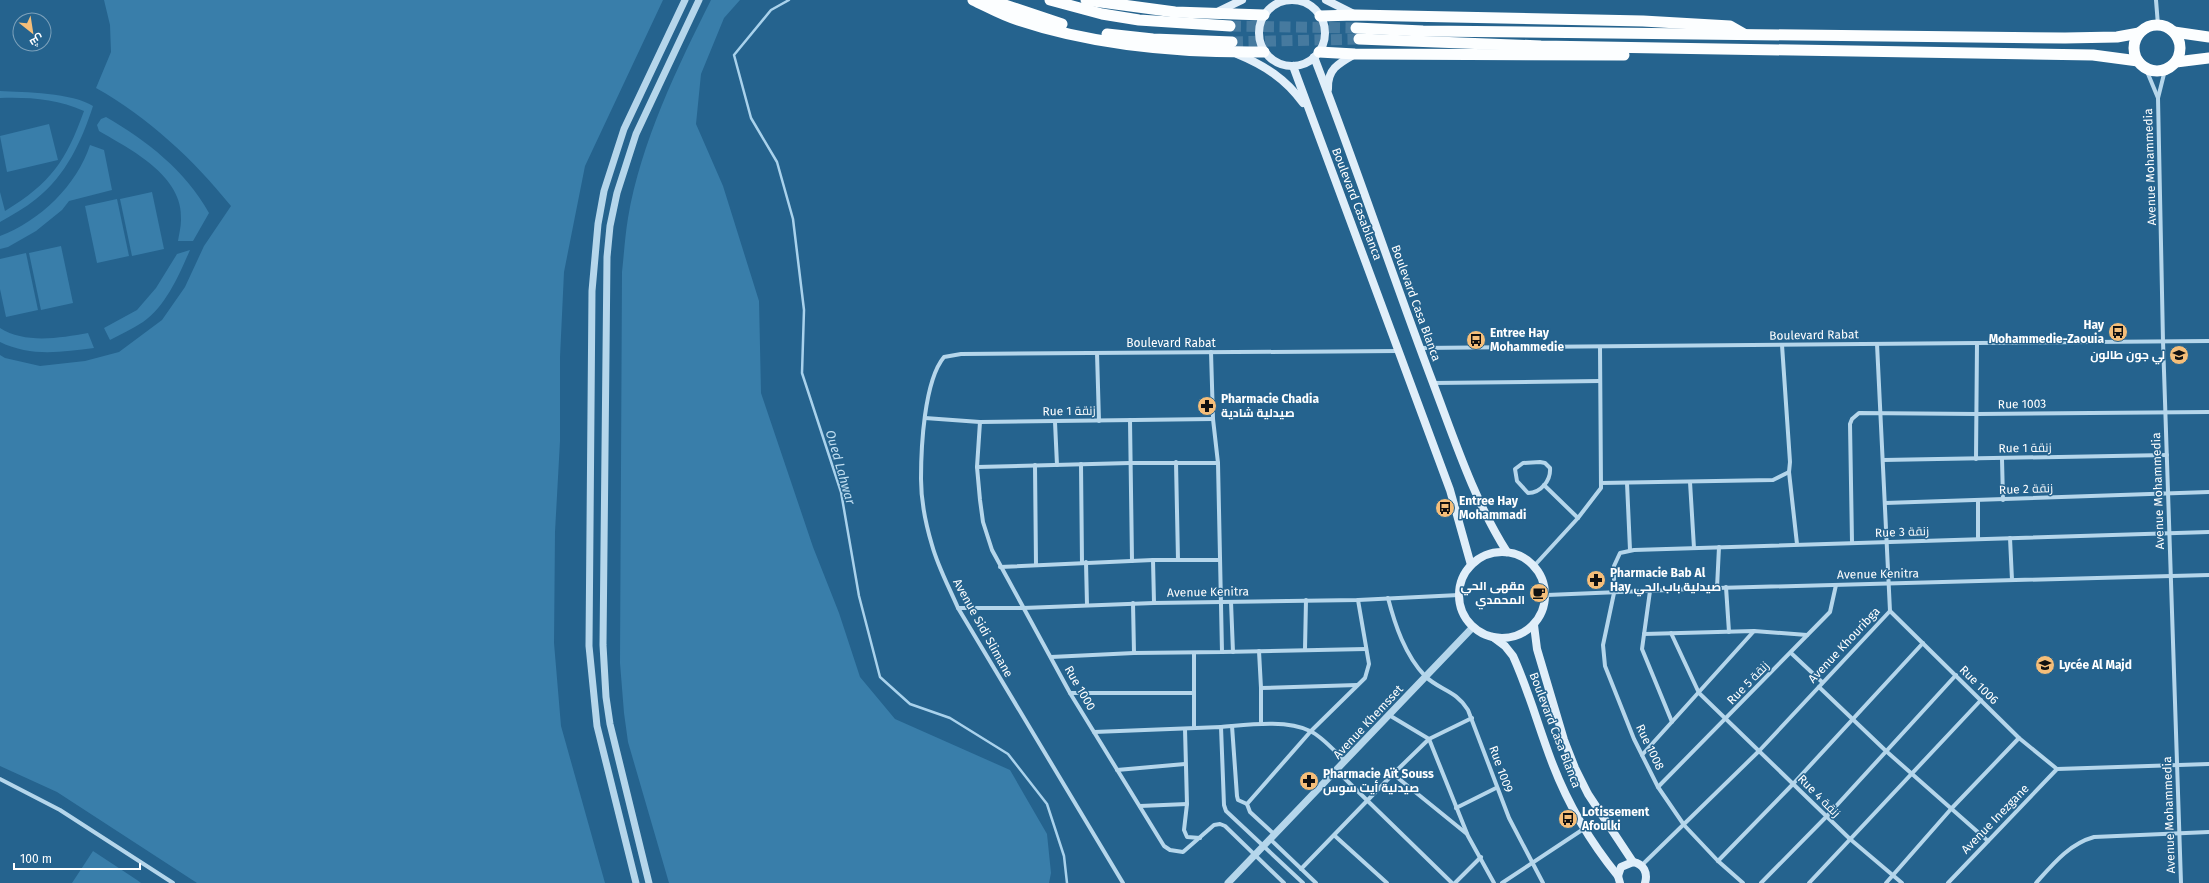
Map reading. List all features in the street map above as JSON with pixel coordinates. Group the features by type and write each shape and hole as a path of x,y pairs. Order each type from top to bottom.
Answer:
{"highway":[{"path":"973,0 1017,20 1067,33 1130,45 1234,53 1264,52"},
{"path":"990,0 1036,17 1087,31 1153,39 1232,42"},
{"path":"1050,0 1102,14 1139,20 1230,26"},
{"path":"1086,0 1130,8 1213,14 1264,14"},
{"path":"1320,16 1355,15 1643,21 1730,26 1745,34"},
{"path":"2176,62 2180,50 2180,43 2174,32 2169,28 2158,25 2144,28 2139,33 2134,47 2138,61 2146,69 2153,71 2165,70 2176,62 2209,58"},
{"path":"2138,61 2120,57 2093,55 1541,46 1357,34 1423,31 2072,38 2117,37 2139,33"},
{"path":"2174,32 2209,37"},
{"path":"1317,54 1631,55 1730,53 1739,49"}],"main road":[{"path":"1213,14 1242,0"},
{"path":"1326,0 1355,15"},
{"path":"1284,1 1305,1 1314,8 1320,16 1325,34 1317,54 1308,62 1293,66 1277,62 1264,52 1259,40 1259,26 1264,14 1273,6 1284,1"},
{"path":"1234,53 1256,62 1276,74 1298,95 1308,110"},
{"name":"Boulevard Casa Blanca","path":"1317,54 1328,94 1419,348 1470,480 1493,530 1507,552"},
{"path":"1328,94 1328,82 1331,73 1339,62 1354,54"},
{"name":"Boulevard Casablanca","path":"1293,66 1308,110 1360,244 1398,351"},
{"path":"1398,351 1450,490 1471,565"},
{"path":"1494,552 1507,552 1526,558 1534,566 1543,580 1547,595 1544,608 1534,625 1522,634 1508,638 1493,637 1473,627 1465,618 1460,607 1459,595 1462,579 1471,565 1482,557 1494,552"},
{"name":"Boulevard Casa Blanca","path":"1534,625 1537,650 1564,740 1575,768 1588,794 1633,862"},
{"name":"Boulevard Casa Blanca","path":"1493,637 1505,646 1512,656 1554,766 1585,828 1619,880"},
{"path":"1619,880 1621,867 1633,862 1642,865 1648,881"}],"street":[{"path":"636,883 597,726 591,677 589,631 594,257 604,191 624,129 685,0"},
{"path":"649,883 610,724 605,689 603,645 607,257 610,226 617,193 636,134 699,0"},
{"path":"2156,0 2158,25"},
{"name":"Avenue Mohammedia","path":"2146,69 2158,98"},
{"name":"Avenue Mohammedia","path":"2165,70 2158,98 2165,412 2181,883"},
{"name":"Boulevard Rabat","path":"1419,348 2209,341"},
{"path":"1976,459 1977,343"},
{"name":"Avenue Khouribga","path":"1642,865 1759,751 1890,611 1877,344"},
{"path":"1782,345 1789,472 1797,544"},
{"path":"1534,566 1578,518 1598,493 1602,483 1600,347"},
{"name":"Boulevard Rabat","path":"944,357 961,354 1398,351"},
{"path":"1212,352 1213,419 1218,463 1218,560 1222,652"},
{"path":"1097,353 1099,421"},
{"name":"Avenue Sidi Slimane","path":"944,357 936,369 932,379 925,418 921,479 932,545 958,608 1123,883"},
{"path":"1433,383 1600,381"},
{"name":"Rue 1003","path":"1852,542 1850,424 1852,419 1860,413 1976,414 2209,412"},
{"name":"Rue 1 زنقة","path":"925,418 980,422 1213,419"},
{"path":"1130,420 1132,561"},
{"name":"Rue 1000","path":"980,422 977,467 983,522 1000,567 1070,693 1164,846 1170,850 1183,852 1214,825 1220,824 1225,826 1254,856"},
{"path":"1055,422 1057,465"},
{"name":"Rue 1 زنقة","path":"1883,460 2167,455"},
{"path":"2002,459 2003,500"},
{"path":"977,467 1176,462 1218,463"},
{"path":"1176,462 1178,560"},
{"path":"1523,463 1545,463 1550,471 1544,485 1536,492 1528,493 1517,481 1515,469 1523,463"},
{"path":"1080,464 1087,605"},
{"path":"1035,465 1036,565"},
{"path":"1602,483 1773,480 1789,472"},
{"path":"1690,482 1694,548"},
{"path":"1614,592 1616,561 1620,553 1632,550 1627,483"},
{"path":"1544,485 1578,518"},
{"path":"2168,495 2209,492"},
{"name":"Rue 2 زنقة","path":"1885,503 2168,495"},
{"path":"1978,501 1978,538"},
{"path":"2169,533 2209,532"},
{"name":"Rue 3 زنقة","path":"1632,550 2169,533"},
{"path":"2010,538 2012,580"},
{"path":"1717,588 1719,547"},
{"path":"1153,560 1154,602"},
{"path":"1000,567 1084,562 1218,560"},
{"name":"Avenue Kenitra","path":"1547,595 1726,587 2209,575"},
{"name":"Rue 5 زنقة","path":"1658,786 1791,654 1807,635 1830,612 1836,585"},
{"path":"1726,587 1729,632"},
{"path":"1650,591 1644,634 1643,655 1672,722"},
{"name":"Rue 1008","path":"1614,592 1603,654 1607,672 1642,756 1658,786 1684,825 1718,861 1742,883"},
{"name":"Avenue Kenitra","path":"958,608 1023,608 1154,602 1358,600 1459,595"},
{"path":"1388,598 1399,634 1410,655 1425,676"},
{"path":"1306,600 1306,649"},
{"path":"1246,804 1311,731 1357,685 1369,670 1358,600"},
{"path":"1231,602 1233,652"},
{"path":"1134,603 1134,653"},
{"name":"Rue 1006","path":"1890,611 2019,738 2057,769"},
{"name":"Avenue Khemsset","path":"1228,883 1337,771 1425,676 1473,627"},
{"path":"1642,756 1754,631"},
{"path":"1644,634 1754,631 1807,635"},
{"path":"1672,633 1699,693"},
{"path":"1718,861 1793,784 1923,643"},
{"path":"1051,657 1134,653 1366,649"},
{"path":"1260,651 1261,724"},
{"path":"1194,653 1194,728"},
{"path":"1791,654 1822,682"},
{"name":"Rue 1009","path":"1425,676 1458,696 1472,718 1496,788 1509,818 1543,883"},
{"path":"1761,883 1826,817 1956,676"},
{"path":"1261,688 1357,685"},
{"path":"1818,687 1911,774 1988,841"},
{"path":"1070,693 1194,693"},
{"name":"Rue 4 زنقة","path":"1699,693 1826,817 1902,883"},
{"path":"1809,883 1980,700"},
{"path":"1389,715 1429,739 1468,836 1481,857 1494,883"},
{"path":"1301,869 1335,836 1367,800 1429,739 1472,718"},
{"path":"1094,732 1185,729 1261,724 1294,726 1311,731 1345,761"},
{"path":"1232,726 1238,800 1246,804 1250,812 1301,869 1316,883"},
{"path":"1220,727 1224,806 1226,811 1303,883"},
{"path":"1185,729 1187,804 1184,834 1187,837 1200,838"},
{"path":"1886,883 1951,809 2019,738"},
{"path":"1117,770 1185,764"},
{"path":"2057,769 2209,764"},
{"name":"Avenue Inezgane","path":"1948,883 2057,769"},
{"path":"1337,771 1452,883"},
{"path":"1393,774 1468,836"},
{"path":"0,780 60,810 175,883"},
{"path":"1456,808 1496,788"},
{"path":"1140,806 1187,804"},
{"path":"1502,883 1585,828"},
{"path":"2036,883 2074,844 2085,839 2094,837 2209,832"},
{"path":"1335,836 1388,883"},
{"path":"1254,856 1284,883"},
{"path":"1455,883 1481,857"}],"shaded area":[{"path":"104,0 663,0 585,166 564,272 560,357 560,441 555,532 554,643 561,726 605,883 197,883 57,792 0,766 0,355 5,358 40,366 85,361 119,352 162,320 185,287 204,246 231,206 202,172 152,126 134,112 96,88 111,52 110,25"},
{"path":"711,0 740,0 724,18 701,74 696,124 723,186 759,301 761,393 813,547 839,613 860,677 895,719 1010,770 1047,834 1051,873 1049,883 669,883 628,742 620,663 622,272 628,218 642,161 673,79"},
{"path":"0,91 61,96 73,98 93,106 84,132 72,157 56,180 47,190 32,202 0,222 0,192 5,211 34,191 55,169 63,157 71,144 84,111 53,101 22,98 0,98"},
{"path":"106,117 136,136 164,158 189,183 209,213 193,241 178,241 181,223 180,204 174,190 165,177 139,155 99,131 97,125 101,119"},
{"path":"49,124 58,160 7,172 0,136"},
{"path":"90,145 104,150 112,190 69,201 62,210 36,231 8,247 0,249 0,236 29,221 55,200 76,174"},
{"path":"152,192 164,249 132,256 120,199"},
{"path":"117,199 129,256 97,263 85,206"},
{"path":"61,246 73,303 41,310 29,253"},
{"path":"190,250 171,289 158,308 143,322 110,340 104,328 137,310 156,288 177,254"},
{"path":"26,253 38,310 6,317 0,289 0,259"},
{"path":"0,328 10,333 31,338 66,337 88,333 94,348 58,352 35,352 23,350 0,342"},
{"path":"93,851 137,880 141,883 72,883"}],"waterway":[{"name":"Oued Lahwar","path":"789,0 771,10 734,55 751,118 777,162 793,219 804,310 802,373 841,492 859,596 880,677 910,704 950,718 1008,754 1047,804 1064,856 1067,883"}],"tunnel":[{"path":"1230,26 1356,28"},
{"path":"1232,42 1359,39"}],"place":[{"name":"Hay Mohammedie-Zaouia","path":"2118,332"},
{"name":"Entree Hay Mohammedie","path":"1476,340"},
{"name":"لي جون طالون","path":"2179,355"},
{"name":"Pharmacie Chadia صيدلية شادية","path":"1207,406"},
{"name":"Entree Hay Mohammadi","path":"1445,508"},
{"name":"Pharmacie Bab Al Hay صيدلية باب الحي","path":"1596,580"},
{"name":"مقهى الحي المحمدي","path":"1539,593"},
{"name":"Lycée Al Majd","path":"2045,665"},
{"name":"Pharmacie Aït Souss صيدلية أيت سوس","path":"1309,781"},
{"name":"Lotissement Afoulki","path":"1568,819"}]}
